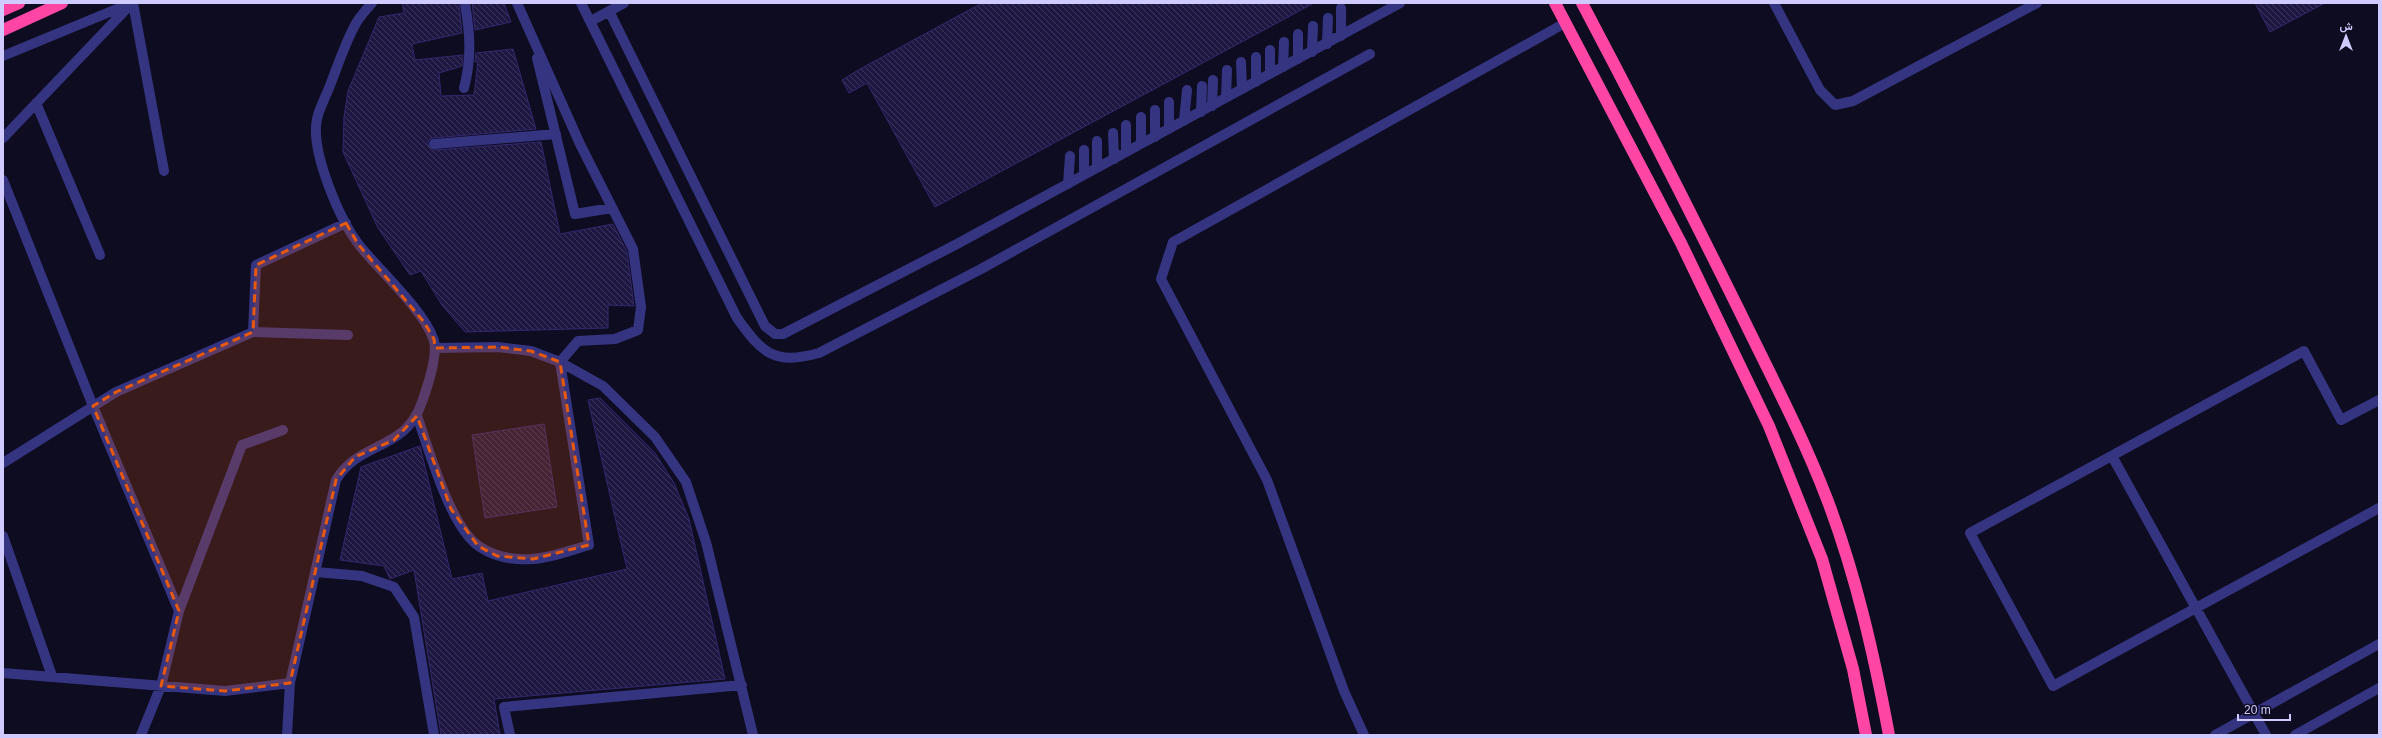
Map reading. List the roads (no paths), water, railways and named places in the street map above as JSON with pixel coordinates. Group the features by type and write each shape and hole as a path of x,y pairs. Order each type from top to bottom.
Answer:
{"highway":[{"path":"3,10 19,3"},
{"path":"3,30 62,3"},
{"path":"1555,3 1681,243 1769,426 1822,559 1853,669 1866,735"},
{"path":"1582,3 1714,261 1806,449 1830,507 1858,595 1871,643 1889,735"}],"street":[{"path":"3,56 132,3"},
{"path":"3,138 132,3"},
{"path":"132,3 164,171"},
{"path":"287,735 290,683 336,480 343,468 356,457 394,440 405,432 417,416 430,379 434,348 434,339 424,322 358,244 325,180 318,150 316,120 354,26 372,3"},
{"path":"464,88 470,66 470,34 465,3"},
{"path":"417,416 451,509 464,530 478,546 497,556 533,559 589,545 560,362 578,341 615,339 638,330 641,307 633,249 580,144 517,3"},
{"path":"581,3 737,318 747,332 766,352 780,359 800,358 826,349 981,268 1370,54"},
{"path":"591,22 624,3"},
{"path":"609,11 765,326 775,334 783,334 1068,184 1400,3"},
{"path":"1774,3 1820,90 1835,105 1853,101 2037,3"},
{"path":"1341,8 1341,36"},
{"path":"1327,44 1328,18"},
{"path":"1364,735 1344,692 1267,480 1161,279 1173,242 1565,23"},
{"path":"1312,52 1313,26"},
{"path":"531,32 575,214 612,208"},
{"path":"1298,34 1298,59"},
{"path":"1284,42 1284,67"},
{"path":"1270,50 1270,74"},
{"path":"1256,57 1256,82"},
{"path":"1241,62 1242,89"},
{"path":"1226,97 1227,70"},
{"path":"1212,106 1213,80"},
{"path":"1201,112 1202,86"},
{"path":"1184,121 1187,90"},
{"path":"1169,102 1169,129"},
{"path":"36,103 100,255"},
{"path":"1155,137 1156,110"},
{"path":"1141,117 1141,144"},
{"path":"1126,125 1126,152"},
{"path":"1113,133 1114,159"},
{"path":"434,144 556,134"},
{"path":"1097,141 1097,168"},
{"path":"1084,150 1084,175"},
{"path":"1068,184 1070,156"},
{"path":"3,180 93,406 179,611"},
{"path":"253,332 256,264 346,223"},
{"path":"3,463 116,392 253,332 348,335"},
{"path":"434,348 498,347 531,352 560,362 603,386 655,437 686,482 706,542 753,735"},
{"path":"2379,400 2341,420 2304,351 1970,533 2054,686 2379,508"},
{"path":"141,735 161,686 179,611 242,445 283,430"},
{"path":"2112,456 2266,735"},
{"path":"3,536 52,676"},
{"path":"316,572 362,576 394,587 414,617 434,735"},
{"path":"2215,735 2379,644"},
{"path":"3,673 225,691 290,683"},
{"path":"510,735 504,708 742,685"},
{"path":"2295,735 2379,688"}]}
